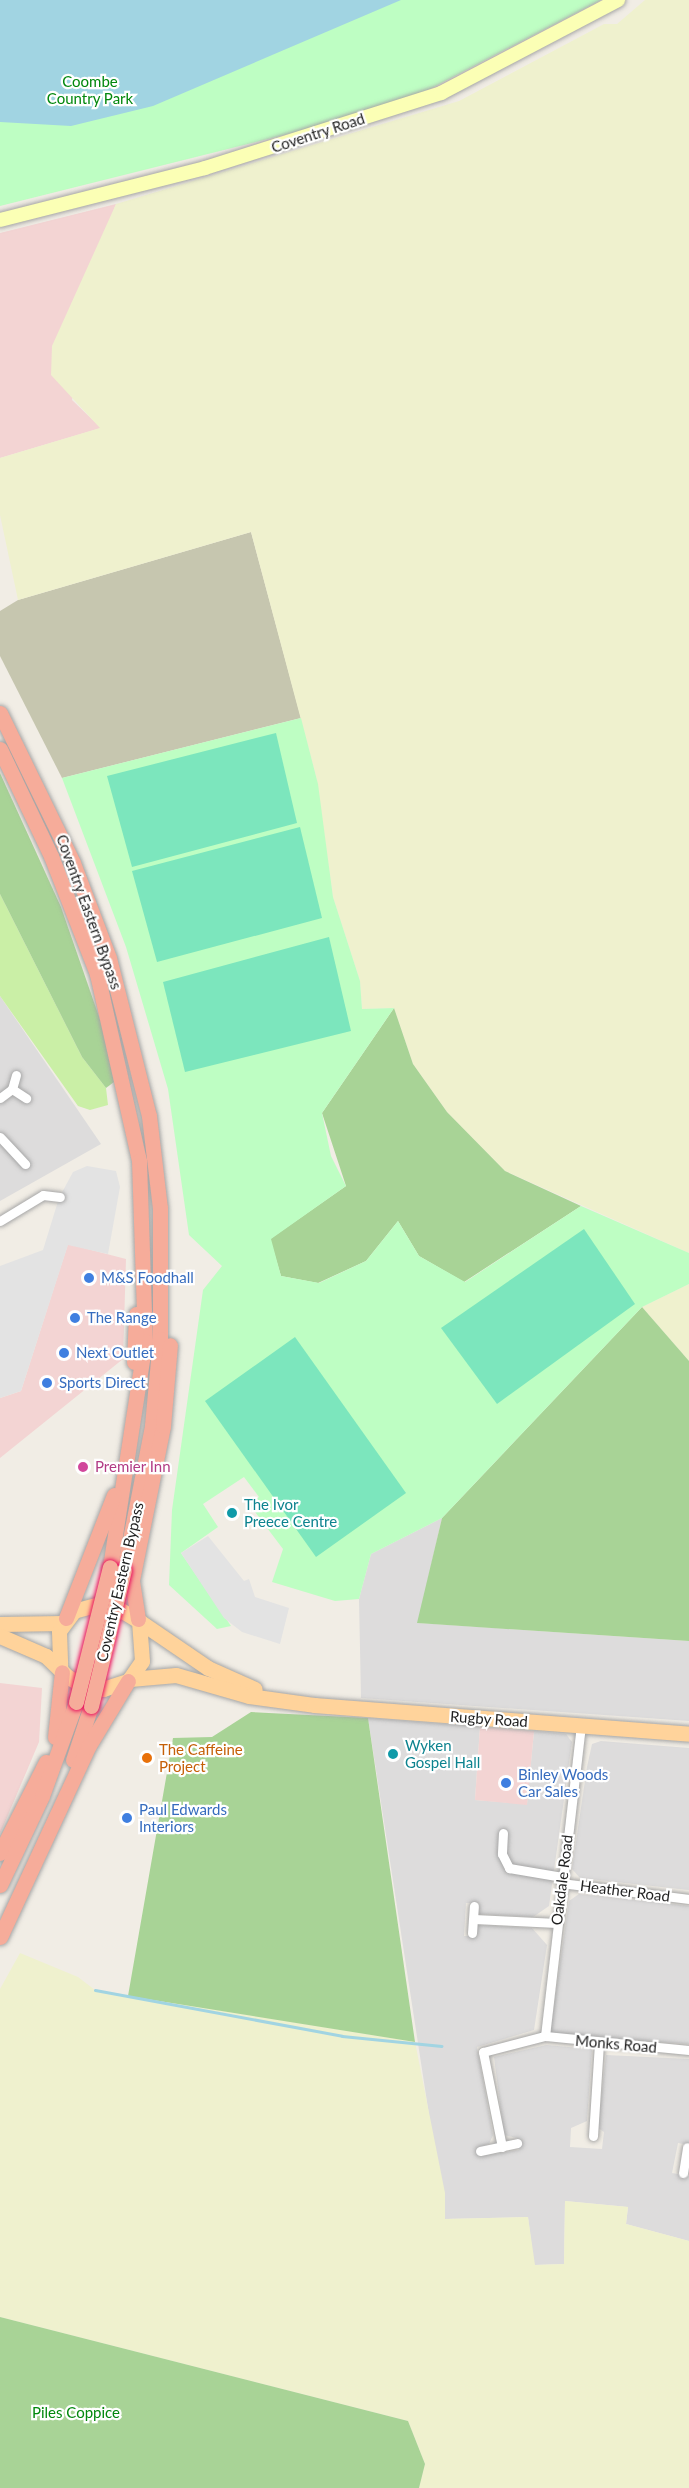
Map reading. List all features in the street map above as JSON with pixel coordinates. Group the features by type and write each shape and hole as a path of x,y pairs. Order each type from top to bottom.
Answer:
{"highway":[{"name":"Coventry Eastern Bypass","path":"0,713 69,853 109,958 149,1116 163,1258 152,1426 117,1569 56,1803 0,1922"},
{"name":"Coventry Eastern Bypass","path":"0,749 76,916 103,993 139,1161 147,1280 138,1404 117,1569"},
{"path":"109,958 135,1012 146,1053 172,1258 163,1426 132,1580 139,1620"},
{"path":"65,1620 116,1489 133,1370 137,1284 130,1164 103,993"},
{"path":"0,1853 59,1727 61,1670"},
{"path":"0,1937 88,1748 129,1680"},
{"name":"Coventry Eastern Bypass","path":"0,1885 83,1704"}],"main road":[{"name":"Coventry Road","path":"0,220 205,168 441,93 618,0"},
{"path":"0,1636 22,1642 61,1670 86,1686 103,1689 129,1680 145,1646 139,1620 107,1602 83,1605 65,1620 57,1641 61,1670"},
{"path":"0,1624 65,1620"},
{"name":"Rugby Road","path":"139,1620 208,1668 289,1701"},
{"name":"Rugby Road","path":"129,1680 176,1675 289,1701 689,1734"}],"street":[{"path":"0,1098 12,1089 16,1075"},
{"path":"12,1089 26,1098"},
{"path":"0,1137 25,1164"},
{"path":"0,1221 43,1195 60,1197"},
{"name":"Oakdale Road","path":"545,2036 556,1923 581,1724"},
{"name":"Heather Road","path":"503,1833 502,1854 509,1868 562,1880 689,1899"},
{"path":"472,1933 474,1906"},
{"path":"474,1919 556,1923"},
{"path":"502,2147 483,2052 545,2036"},
{"name":"Monks Road","path":"545,2036 689,2050"},
{"path":"592,2136 599,2042"},
{"path":"480,2151 518,2144"},
{"path":"682,2173 687,2160 687,2147"}],"shaded area":[{"path":"645,0 689,0 689,1253 505,1171 447,1112 413,1064 394,1008 362,1009 360,981 333,897 316,776 251,532 18,600 0,515 0,458 100,428 51,375 52,346 116,204 459,101 604,24 617,24"},
{"path":"116,204 94,263 72,400 101,428 0,458 0,233"},
{"path":"251,532 301,718 62,778 0,656 0,611 18,600"},
{"path":"0,996 101,1144 0,1201"},
{"path":"87,1166 116,1171 120,1187 108,1254 68,1245 21,1391 0,1398 0,1266 43,1250 59,1198 73,1172"},
{"path":"68,1244 126,1259 123,1359 0,1458 0,1398 21,1391"},
{"path":"689,1284 689,1361 642,1307"},
{"path":"442,1518 418,1623 689,1641 689,1721 361,1698 359,1599 371,1554"},
{"path":"208,1536 244,1581 249,1579 255,1597 289,1608 280,1644 242,1632 224,1618 181,1553"},
{"path":"0,1683 42,1688 39,1742 0,1834"},
{"path":"368,1718 480,1727 475,1800 527,1804 534,1731 566,1734 572,1742 549,1906 533,1917 479,1914 479,1903 466,1903 464,1936 477,1936 478,1925 532,1928 547,1945 534,2030 477,2047 493,2135 489,2144 479,2147 481,2156 519,2150 517,2138 504,2135 494,2057 546,2045 592,2049 587,2121 571,2128 570,2147 602,2149 604,2132 598,2128 606,2055 689,2059 689,2145 678,2143 672,2173 689,2176 689,2241 626,2224 628,2207 565,2201 564,2264 534,2265 528,2217 445,2219"},
{"path":"480,1727 534,1731 527,1805 475,1800"},
{"path":"601,1741 689,1748 689,1890 580,1878 572,1869 592,1744"},
{"path":"579,1894 689,1906 689,2044 550,2034 569,1901"},
{"path":"20,1953 78,1977 95,1990 415,2042 445,2193 445,2219 528,2217 535,2265 564,2264 565,2201 628,2207 626,2224 689,2241 689,2488 419,2488 425,2464 408,2421 0,2317 0,1989"}],"green space":[{"name":"Coombe Country Park","path":"0,0 601,0 430,89 340,121 0,206"},
{"path":"301,718 318,784 333,897 360,981 362,1009 394,1008 322,1113 331,1156 346,1186 271,1239 281,1276 319,1283 366,1261 398,1221 419,1256 465,1282 581,1206 689,1253 689,1284 642,1307 442,1518 371,1554 359,1599 335,1601 272,1582 283,1549 249,1504 259,1497 244,1477 203,1504 218,1527 181,1553 231,1626 217,1629 169,1585 172,1510 203,1290 222,1266 189,1235 168,1089 126,947 62,778"},
{"path":"276,733 297,823 132,867 107,776"},
{"path":"0,773 61,907 104,1031 114,1082 106,1088 82,1057 0,894"},
{"path":"300,827 322,918 157,962 132,871"},
{"path":"0,894 82,1057 106,1088 108,1105 90,1110 78,1106 0,996"},
{"path":"329,937 351,1031 185,1072 163,982"},
{"path":"394,1008 413,1064 447,1112 505,1171 581,1206 464,1282 419,1256 398,1221 366,1261 318,1283 281,1276 270,1239 346,1186 322,1113"},
{"path":"584,1229 635,1304 497,1404 441,1328"},
{"path":"642,1307 689,1361 689,1641 417,1623 442,1518"},
{"path":"295,1337 406,1493 316,1557 205,1401"},
{"path":"251,1712 368,1718 415,2042 128,1996 173,1738 212,1737"},
{"name":"Piles Coppice","path":"0,2317 408,2421 425,2464 419,2488 0,2488"}],"water":[{"path":"0,0 401,0 153,106 71,126 0,122"}],"waterway":[{"path":"95,1990 342,2036 442,2046"}],"place":[{"name":"M&S Foodhall","path":"89,1278"},
{"name":"The Range","path":"75,1318"},
{"name":"Next Outlet","path":"64,1353"},
{"name":"Sports Direct","path":"47,1383"},
{"name":"Premier Inn","path":"83,1467"},
{"name":"The Ivor Preece Centre","path":"232,1513"},
{"name":"Wyken Gospel Hall","path":"393,1754"},
{"name":"The Caffeine Project","path":"147,1758"},
{"name":"Binley Woods Car Sales","path":"506,1783"},
{"name":"Paul Edwards Interiors","path":"127,1818"}]}
